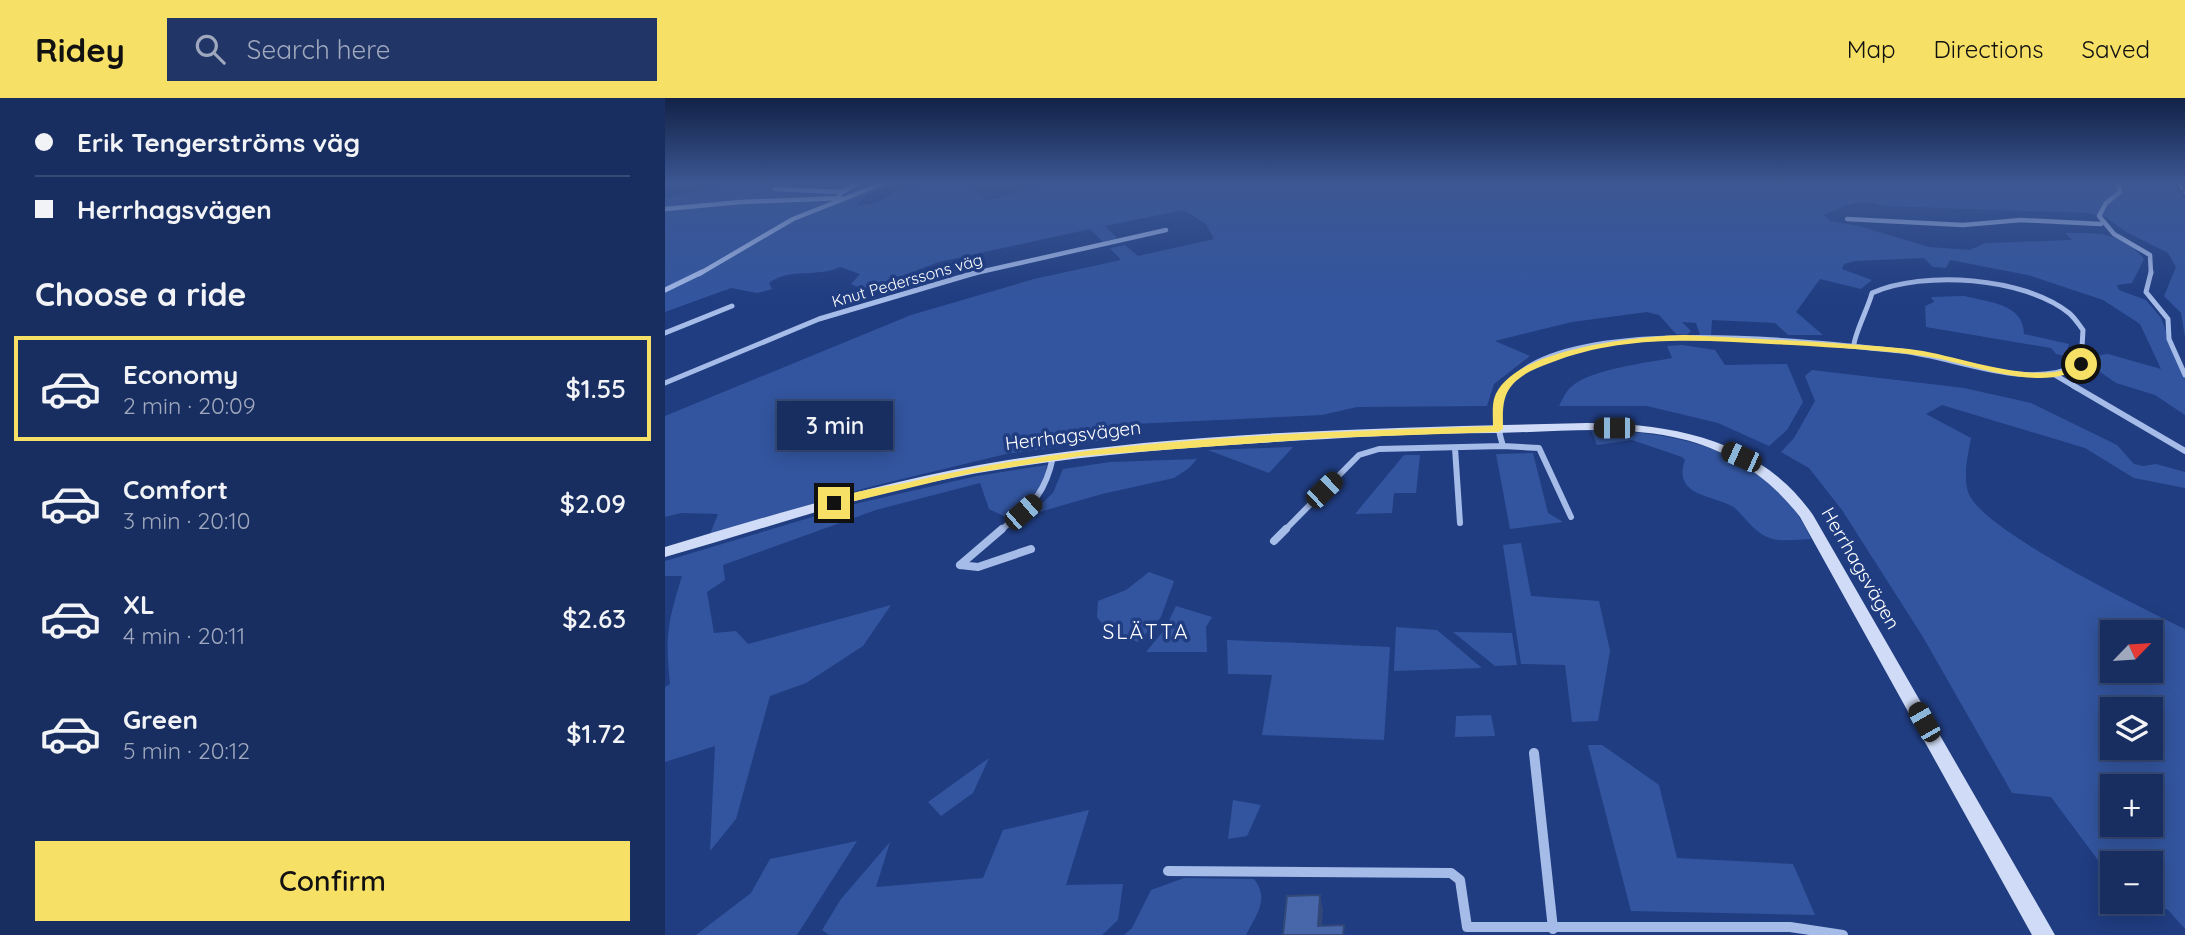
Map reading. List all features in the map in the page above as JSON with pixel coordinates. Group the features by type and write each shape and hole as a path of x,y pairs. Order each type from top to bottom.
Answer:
{"street":[{"path":"665,290 712,268 787,222"},
{"path":"1906,222 1963,225 1997,222"},
{"path":"2062,222 2101,224 2150,255 2152,268 2146,292 2168,319 2169,339 2185,375"},
{"name":"Knut Pederssons väg","path":"665,383 786,331 873,301 1026,259 1166,230"},
{"path":"1854,346 1853,340 1866,314 1869,298 1882,286 1916,279 1976,282 2043,300 2068,313 2082,325 2081,364 2055,375"},
{"path":"665,333 732,306"},
{"path":"1499,430 1502,392 1521,373 1545,360 1592,347 1676,337 1854,346 1931,354 2011,372 2055,375 2185,451"},
{"name":"Herrhagsvägen","path":"665,552 905,484 1053,457 1120,449 1397,431 1614,428 1672,433 1702,441 1733,453 1778,482 1796,501 1815,530 2044,935"},
{"name":"Herrhagsvägen","path":"1274,541 1366,452 1455,448 1499,430 1539,448 1571,517"},
{"path":"1455,448 1460,523"},
{"path":"1031,549 978,567 960,565 1036,500 1048,480 1053,457"},
{"path":"1534,753 1553,929"},
{"path":"1168,872 1451,873 1460,880 1467,927 1790,928 1843,935"}],"shaded area":[{"path":"665,222 1124,222 1105,226 1117,238 1103,242 1090,229 939,262 867,291 851,284 860,274 840,267 822,272 786,275 769,283 772,289 757,293 731,288 665,312"},
{"path":"1203,222 1836,222 1859,226 1929,247 1970,250 1985,243 2072,240 2065,233 2098,234 2117,238 2144,259 2132,283 2117,285 2119,290 2146,300 2161,318 2185,379 2185,415 2155,395 2116,383 2090,365 2094,356 2108,354 2161,369 2140,324 2103,300 2028,275 1950,260 1946,268 1933,267 1924,258 1855,261 1844,264 1842,269 1872,280 1861,289 1820,279 1796,312 1823,335 1788,335 1775,323 1712,320 1711,336 1700,335 1696,323 1682,322 1691,331 1687,335 1676,334 1659,315 1647,312 1572,322 1495,341 1530,356 1494,384 1487,406 1357,407 1322,415 1133,424 1120,438 1006,454 873,486 710,534 718,514 681,513 665,517 665,416 911,315 1034,279 1121,260 1110,248 1125,245 1138,256 1214,239"},
{"path":"2113,222 2185,222 2185,337 2181,313 2164,296 2176,267 2168,253 2126,232"},
{"path":"1964,296 2012,310 2022,324 2024,334 2069,344 2065,356 2056,354 2051,348 1926,327 1925,306 1934,302 1931,297"},
{"path":"1682,345 1715,350 1725,365 1787,364 1803,402 1787,430 1769,446 1718,423 1647,406 1559,406 1569,389 1580,381 1619,368 1672,358 1667,346"},
{"path":"1812,370 1964,388 2031,403 2117,445 2134,464 2156,464 2185,472 2185,488 2134,478 2085,448 1942,405 1926,414 1971,438 1966,471 1968,492 1979,508 2001,527 2102,587 2185,629 2185,929 2163,908 2163,851 2100,851 2100,863 2051,797 2012,793 1923,637 1842,510 1809,468 1781,452 1794,438 1815,401 1805,376"},
{"path":"1591,430 1657,435 1719,452 1747,466 1772,485 1794,509 1811,539 1782,540 1767,537 1729,504 1691,489 1685,482 1685,460 1682,457 1632,440 1597,445"},
{"path":"1293,447 1269,473 1208,450"},
{"path":"1533,453 1548,513 1563,522 1510,529 1496,454"},
{"path":"1404,455 1420,455 1416,493 1394,493 1392,513 1355,514"},
{"path":"1197,459 1174,478 1102,494 1029,515 1053,493 1063,469 1110,462"},
{"path":"1047,465 1034,496 1008,518 989,509 980,483 876,510 723,565 725,580 707,592 714,633 736,631 748,644 891,605 863,646 806,683 770,696 736,819 710,851 715,746 665,762 665,687 670,684 669,629 682,576 665,576 665,561 859,503 977,476"},
{"path":"1521,543 1531,596 1599,601 1610,651 1598,721 1572,722 1565,665 1521,664 1503,545"},
{"path":"1149,572 1174,581 1161,617 1138,642 1107,630 1097,617 1098,601 1126,590"},
{"path":"1176,606 1212,617 1206,627 1207,652 1146,652 1165,629"},
{"path":"1396,627 1437,630 1482,668 1394,671"},
{"path":"1453,632 1512,633 1517,665 1495,666"},
{"path":"1227,640 1390,647 1384,740 1262,735 1272,675 1228,674"},
{"path":"1491,715 1495,736 1455,737 1456,716"},
{"path":"1588,745 1602,745 1659,785 1677,858 1793,864 1815,915 1631,911"},
{"path":"989,758 973,793 941,816 928,802"},
{"path":"1233,800 1261,805 1247,836 1228,839"},
{"path":"1089,810 1066,885 1123,884 1118,920 1102,935 829,935 822,930 841,899 890,842 876,887 983,878 1003,830"},
{"path":"857,841 797,935 696,935 751,893 770,859"},
{"path":"1184,878 1254,879 1259,887 1261,901 1246,935 1124,935 1132,928 1151,890"}],"building":[{"path":"1320,895 1318,926 1344,925 1343,935 1283,935 1287,896"}],"district":[{"name":"SLÄTTA","path":"1146,632"}],"route":[{"path":"834,503 967,471 1081,453 1327,435 1498,429 1499,398 1515,377 1528,369 1569,352 1650,338 1685,337 1854,346 1931,354 2011,372 2041,375 2055,375 2081,364"}]}
